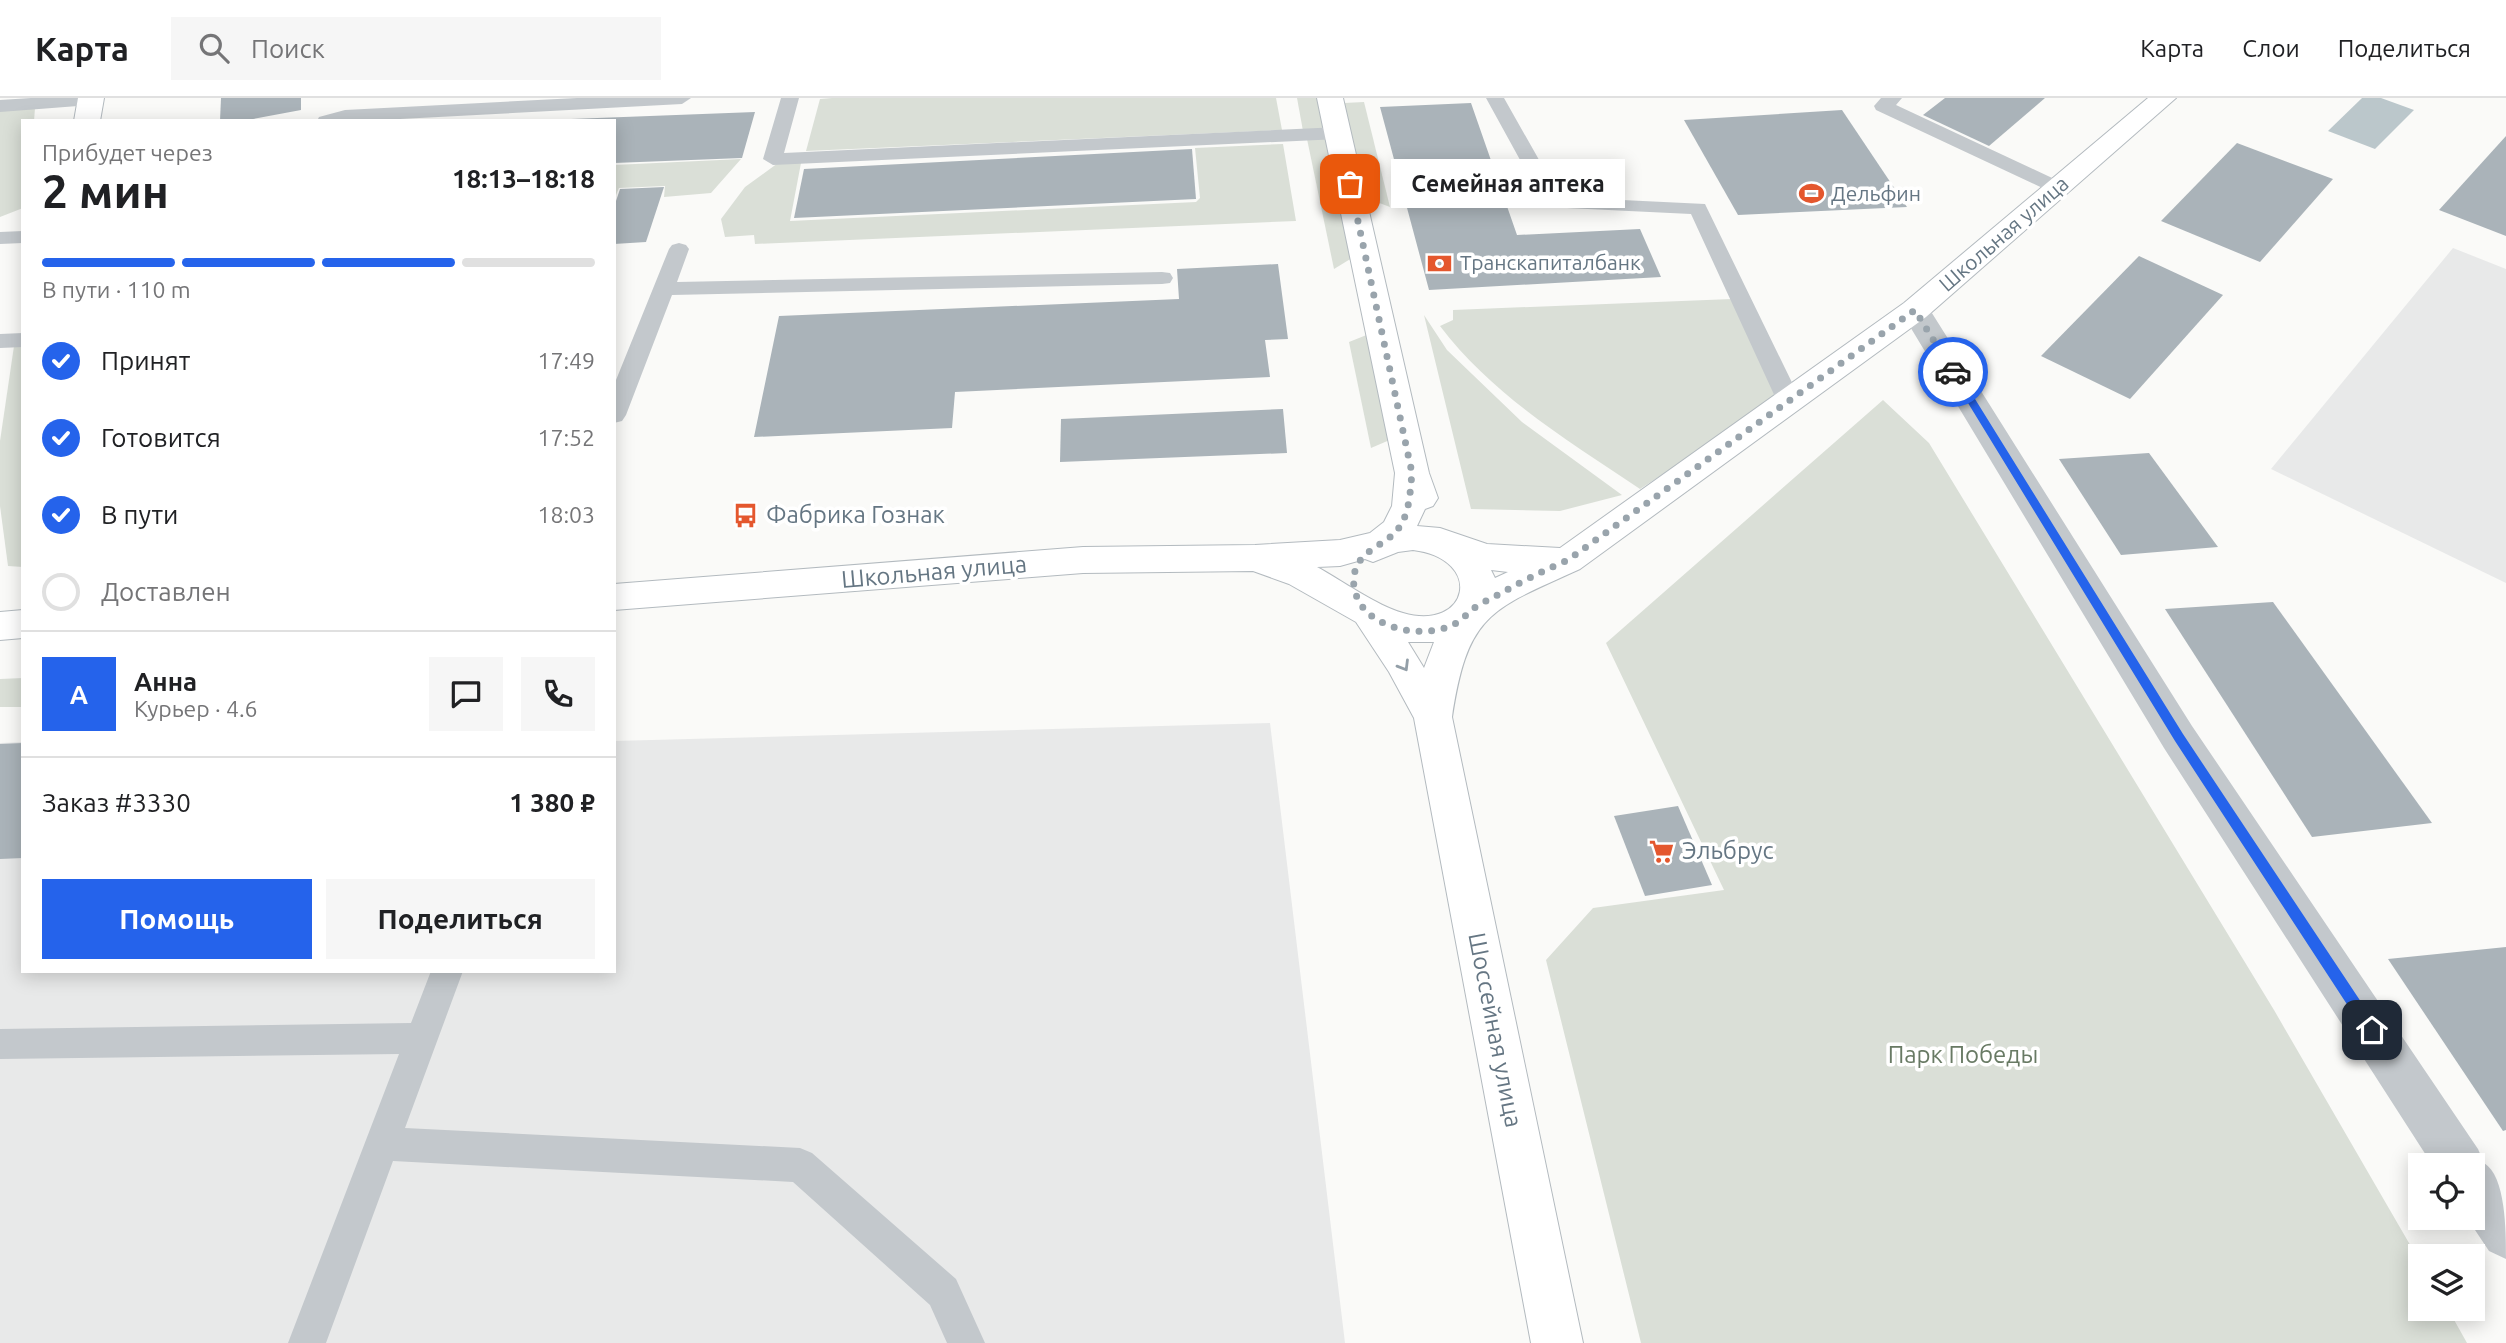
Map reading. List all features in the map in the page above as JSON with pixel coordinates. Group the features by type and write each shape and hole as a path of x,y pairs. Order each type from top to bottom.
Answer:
{"street":[{"path":"87,119 91,98"},
{"path":"1330,98 1412,473 1440,541 1458,550 1471,562 1478,576 1480,592 1473,609 1452,642 1440,673 1433,717"},
{"name":"Школьная улица","path":"1473,609 1528,578 1568,560 1915,310 2163,98"},
{"path":"1915,310 2179,737 2486,1196"},
{"path":"1412,473 1409,506 1398,530 1366,553 1356,566 1353,582 1357,598 1402,662 1433,717"},
{"path":"1381,543 1401,538 1440,541 1476,555 1513,560 1568,560"},
{"name":"Школьная улица","path":"616,597 1083,560 1255,558 1340,553 1381,543"},
{"path":"1255,558 1302,575 1395,627 1429,631 1448,627 1473,609"},
{"path":"0,626 21,624"},
{"name":"Шоссейная улица","path":"1433,717 1557,1343"}],"lane":[{"path":"0,106 91,98"},
{"path":"330,112 682,98"},
{"path":"790,98 773,159 1339,133"},
{"path":"1495,98 1553,203 1698,208 1788,401"},
{"path":"1882,101 2059,188"},
{"path":"0,238 21,237"},
{"path":"616,410 679,249"},
{"path":"662,289 1162,278"},
{"path":"0,341 21,340"},
{"path":"307,1343 446,973"},
{"path":"0,1044 420,1038"},
{"path":"381,1144 800,1165 943,1292 967,1343"}],"shaded area":[{"path":"2362,98 2381,98 2414,110 2375,149 2328,131"},
{"path":"2453,248 2506,269 2506,583 2271,469"},
{"path":"1270,723 1345,1343 0,1343 0,743 21,742 21,973 616,973 616,741"}],"green space":[{"path":"1276,98 1282,130 806,151 820,99"},
{"path":"1297,98 1317,98 1325,130 1303,131"},
{"path":"1364,102 1390,207 1366,198 1344,103"},
{"path":"35,108 34,119 21,119 21,209 0,217 0,109"},
{"path":"1325,138 1352,258 1334,269 1307,139"},
{"path":"1283,144 1296,221 755,244 754,235 725,237 721,219 745,187 778,163 801,163 790,221 1196,202 1200,198 1195,148"},
{"path":"741,159 711,193 664,197 665,186 619,188 616,195 616,165"},
{"path":"1732,299 1779,399 1640,489 1559,435 1508,396 1461,351 1440,326 1453,320 1453,310"},
{"path":"1424,315 1447,350 1522,422 1622,495 1560,511 1471,509"},
{"path":"1369,334 1392,439 1371,448 1349,342"},
{"path":"14,346 21,346 21,567 8,566 0,506 0,441"},
{"name":"Парк Победы","path":"1883,400 1929,443 2274,1010 2410,1244 2408,1321 2455,1321 2467,1343 1641,1343 1546,960 1593,908 1724,890 1606,643"},
{"path":"21,678 21,707 0,707 0,679"}],"building":[{"path":"221,98 301,98 301,110 253,119 220,119"},
{"path":"1945,98 2045,98 1989,146 1923,115"},
{"path":"1471,103 1517,235 1640,229 1661,277 1429,290 1380,107"},
{"path":"1842,110 1907,207 1738,215 1684,120"},
{"path":"755,112 742,158 616,163 616,119 571,119"},
{"path":"2506,136 2506,236 2439,210"},
{"path":"2237,143 2333,179 2260,262 2161,221"},
{"path":"1192,149 1196,199 794,218 804,169"},
{"path":"664,187 646,242 616,244 616,201 620,189"},
{"path":"2139,256 2223,295 2130,399 2041,356"},
{"path":"1278,264 1288,339 1265,340 1270,377 955,392 952,428 754,437 779,316 1179,299 1177,269"},
{"path":"1283,409 1287,453 1060,462 1061,419"},
{"path":"2149,453 2218,547 2121,555 2059,459"},
{"path":"2273,602 2432,823 2312,837 2165,609"},
{"path":"21,743 21,858 0,859 0,744"},
{"name":"Эльбрус","path":"1678,806 1712,885 1645,896 1614,816"},
{"path":"2506,947 2506,1130 2503,1131 2388,959"}],"way so far":[{"path":"1350,184 1412,473 1409,506 1398,530 1366,553 1356,566 1353,582 1357,598 1367,612 1385,624 1406,630 1429,631 1448,627 1510,588 1568,560 1915,310 1953,372"}],"place":[{"name":"Семейная аптека","path":"1350,184"},
{"name":"Дельфин","path":"1811,194"},
{"name":"Транскапиталбанк","path":"1440,263"},
{"name":"Фабрика Гознак","path":"746,515"},
{"name":"Эльбрус","path":"1662,851"}],"route":[{"path":"1953,372 2179,737 2372,1030"}]}
